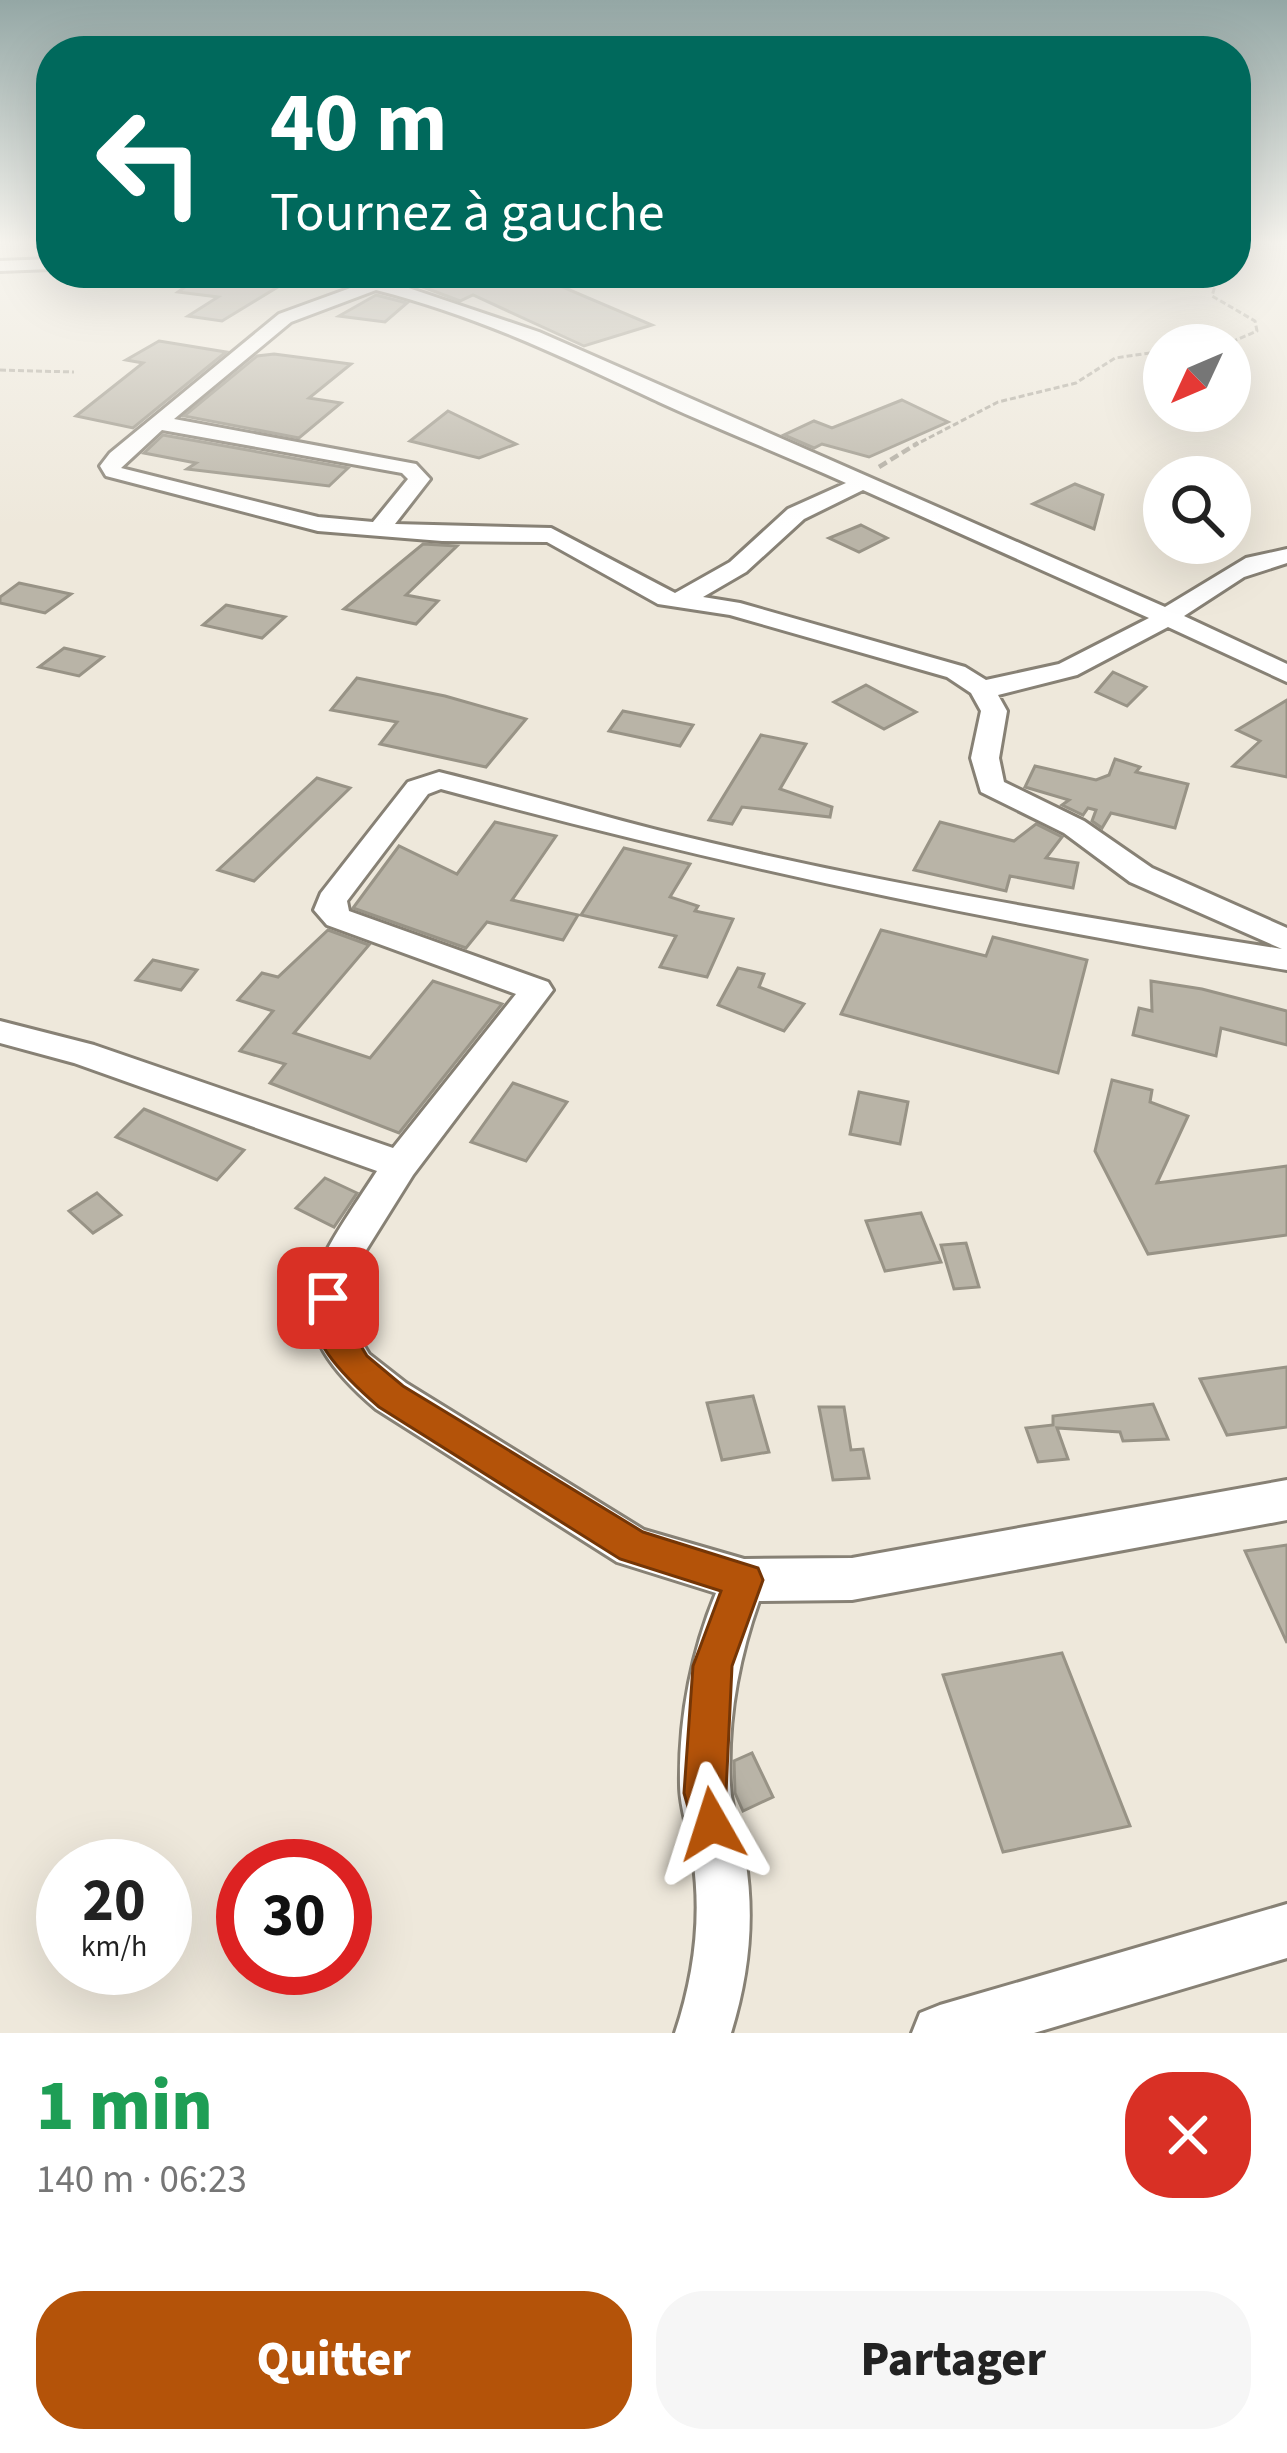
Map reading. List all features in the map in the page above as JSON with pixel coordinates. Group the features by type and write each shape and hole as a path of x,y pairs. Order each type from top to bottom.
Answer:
{"street":[{"path":"262,337 117,458 110,466 113,472 318,524 551,535 654,594 732,608 956,672 981,688 994,711 985,758 991,786 1074,827 1141,875 1287,940"},
{"path":"536,337 1169,617 1287,674"},
{"path":"157,423 245,435 416,473 419,478 378,530"},
{"path":"679,601 738,567 754,547 796,514 864,482"},
{"path":"981,688 1031,684 1050,677 1169,617 1262,557 1287,556"},
{"path":"1287,960 1089,928 798,870 658,839 439,780 418,788 329,910 338,918 537,990 400,1165 340,1260 328,1298 332,1329 355,1366 391,1396 633,1547 744,1580 852,1579 1287,1500"},
{"path":"0,1032 82,1053 400,1165"},
{"path":"703,2033 722,1975 725,1922 705,1793 705,1742 713,1666 744,1580"},
{"path":"940,2033 1287,1931"}],"path":[{"path":"903,498 870,473 957,419 1022,394 1076,383 1114,358 1143,354"},
{"path":"0,370 74,373"}],"building":[{"path":"564,337 614,337 584,346"},
{"path":"159,341 226,352 133,428 76,416 143,363 126,360"},
{"path":"257,356 351,364 309,398 341,403 299,438 184,416"},
{"path":"902,400 948,422 869,457 822,444 814,448 784,435 814,421 832,428"},
{"path":"448,411 516,444 479,458 410,441"},
{"path":"163,435 348,468 329,486 187,469 196,463 144,453"},
{"path":"1075,484 1103,495 1094,529 1033,504"},
{"path":"861,525 887,538 859,552 829,538"},
{"path":"423,544 457,546 406,595 438,601 416,624 344,609"},
{"path":"19,583 71,594 45,613 0,603 0,597"},
{"path":"226,605 285,617 262,638 203,625"},
{"path":"64,648 103,657 79,676 39,667"},
{"path":"1113,672 1146,687 1127,706 1096,692"},
{"path":"357,678 526,719 486,767 380,744 397,722 331,710"},
{"path":"866,685 916,712 884,729 834,702"},
{"path":"1287,700 1287,777 1233,766 1260,741 1237,730"},
{"path":"623,711 693,725 680,746 609,731"},
{"path":"761,735 806,744 780,789 832,807 830,817 742,807 732,824 709,820"},
{"path":"1115,759 1140,767 1136,772 1188,784 1175,828 1111,813 1102,828 1092,821 1096,810 1088,808 1083,815 1062,805 1069,800 1025,787 1035,766 1096,780 1109,775"},
{"path":"317,778 350,788 254,881 218,870"},
{"path":"495,822 556,836 512,900 578,915 563,940 487,922 466,948 353,908 399,846 457,874"},
{"path":"940,822 1014,841 1036,824 1062,837 1046,858 1078,863 1073,888 1010,876 1006,891 914,870"},
{"path":"624,848 690,864 670,897 698,906 695,911 733,919 707,977 660,967 676,936 581,915"},
{"path":"328,930 369,945 294,1033 370,1058 433,981 502,1004 399,1133 270,1083 285,1064 240,1051 273,1011 238,1000 262,973 278,977"},
{"path":"881,930 986,956 993,937 1087,960 1058,1073 841,1014"},
{"path":"153,960 197,970 181,990 136,980"},
{"path":"738,968 764,974 759,987 804,1004 784,1031 718,1005"},
{"path":"1151,981 1287,1011 1287,1045 1221,1028 1216,1056 1133,1035 1139,1008 1152,1011"},
{"path":"1112,1080 1152,1090 1150,1102 1188,1116 1157,1183 1287,1166 1287,1235 1148,1254 1095,1151"},
{"path":"513,1083 567,1102 526,1161 471,1142"},
{"path":"859,1092 908,1102 900,1144 850,1134"},
{"path":"144,1109 244,1150 217,1180 116,1137"},
{"path":"325,1178 357,1193 334,1227 296,1208"},
{"path":"97,1193 121,1215 93,1233 69,1211"},
{"path":"921,1213 941,1262 885,1271 866,1221"},
{"path":"966,1243 979,1287 954,1289 941,1245"},
{"path":"1287,1367 1287,1427 1227,1435 1200,1379"},
{"path":"753,1396 769,1452 722,1460 707,1403"},
{"path":"1153,1404 1168,1439 1123,1441 1120,1432 1057,1428 1068,1459 1038,1462 1026,1428 1053,1425 1053,1416"},
{"path":"819,1407 844,1407 851,1450 863,1449 869,1478 833,1480"},
{"path":"1287,1545 1287,1643 1245,1551"},
{"path":"1062,1653 1130,1826 1003,1852 943,1675"},
{"path":"752,1753 773,1797 743,1811 735,1793 734,1761"}],"route":[{"path":"328,1298 332,1329 355,1366 391,1396 633,1547 744,1580 713,1666 705,1742 705,1793 712,1824"}]}
